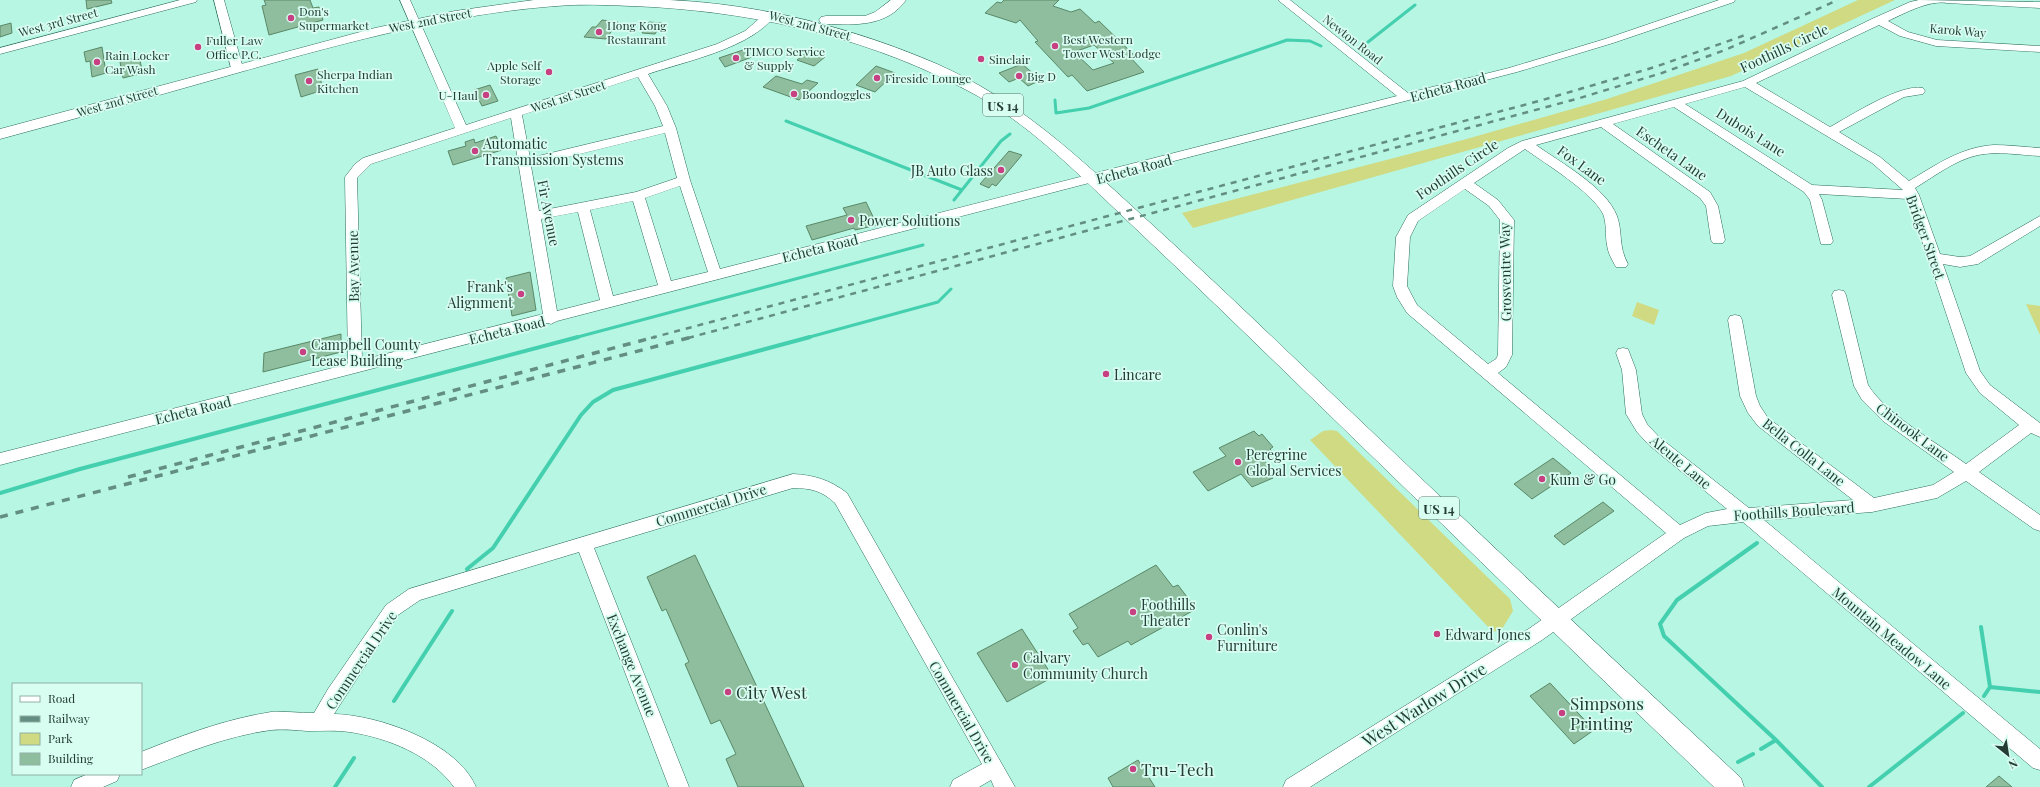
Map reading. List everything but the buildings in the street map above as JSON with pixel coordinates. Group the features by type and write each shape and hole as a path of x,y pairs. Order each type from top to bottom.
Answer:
{"main road":[{"name":"West 2nd Street","path":"0,134 332,42 414,22 469,12 541,3 634,0 708,5 771,14 879,33"},
{"path":"802,20 864,21 880,16 899,0"},
{"path":"879,33 912,0"},
{"name":"US 14","path":"879,33 932,67 996,101 1023,119 1094,179 1555,620 1732,787"}],"street":[{"name":"West 3rd Street","path":"0,51 192,0"},
{"path":"219,0 237,68"},
{"path":"405,0 462,130"},
{"name":"Newton Road","path":"1283,0 1407,98"},
{"name":"Echeta Road","path":"0,459 551,319 1407,98 1545,61 1730,0"},
{"name":"Foothills Circle","path":"1678,534 1412,309 1404,297 1400,286 1403,237 1407,226 1413,218 1512,151 1526,144 1747,83 1914,4 1938,0"},
{"path":"1947,0 1992,1 2040,5"},
{"path":"716,276 684,180 670,128 661,106 644,76 750,35 771,14"},
{"name":"Karok Way","path":"1878,20 1904,34 1936,43 2040,49"},
{"name":"West 1st Street","path":"359,167 367,161 462,130 517,117 644,76"},
{"name":"Bridger Street","path":"1747,83 1828,133 1876,160 1895,174 1910,191 1973,373 1985,388 2035,428"},
{"path":"1828,133 1901,94 1919,91"},
{"name":"Dubois Lane","path":"1676,103 1808,189 1816,200 1826,241"},
{"name":"Fir Avenue","path":"517,117 551,319"},
{"name":"Escheta Lane","path":"1603,123 1705,195 1712,206 1718,240"},
{"path":"524,164 670,128"},
{"name":"Fox Lane","path":"1526,144 1601,199 1610,216 1614,252 1621,264"},
{"path":"1910,191 1964,155 1979,151 1997,149 2040,152"},
{"name":"Bay Avenue","path":"355,368 351,177 359,167"},
{"path":"534,216 638,196 684,180"},
{"name":"Grosventre Way","path":"1465,183 1500,208 1507,220 1505,355 1501,363 1487,372"},
{"name":"Dubois Lane","path":"1808,189 1910,191"},
{"path":"638,196 666,289"},
{"path":"583,206 608,304"},
{"path":"1934,258 1960,262 1973,262 2040,220"},
{"name":"Chinook Lane","path":"1839,295 1861,386 1867,396 1888,417 2040,524"},
{"name":"Bella Colla Lane","path":"1735,320 1748,396 1753,409 1763,422 1872,505"},
{"name":"Aleute Lane","path":"1623,353 1629,370 1634,414 1642,428 1654,441 1745,514"},
{"name":"Foothills Boulevard","path":"1555,620 1678,534 1706,520 1745,514 1872,505 1936,491 2035,428"},
{"name":"Commercial Drive","path":"319,722 334,695 392,610 415,594 793,480 813,481 829,488 841,498 1005,787"},
{"name":"Mountain Meadow Lane","path":"1745,514 2040,761"},
{"name":"Exchange Avenue","path":"584,543 679,787"},
{"name":"West Warlow Drive","path":"1292,787 1536,634 1555,620"},
{"path":"142,761 187,743 233,729 272,721 349,724 382,731 430,751 455,772 466,787"},
{"path":"960,787 994,768"},
{"path":"81,787 108,775"}],"green space":[{"path":"1858,0 1895,0 1731,76 1193,228 1182,213 1463,140 1607,99 1744,53"},
{"path":"1637,302 1659,310 1654,325 1632,316"},
{"path":"2026,304 2040,306 2040,335"},
{"path":"1323,431 1337,431 1510,599 1513,611 1502,629 1493,632 1310,440"}],"waterway":[{"path":"1368,42 1415,5"},
{"path":"1055,100 1056,113 1089,108 1287,40 1310,41 1321,46"},
{"path":"786,121 962,190"},
{"path":"962,190 1001,141 1010,134"},
{"path":"954,200 962,190"},
{"path":"574,338 923,245"},
{"path":"806,338 938,302 951,289"},
{"path":"0,493 80,469 578,337"},
{"path":"467,569 493,548 581,415 593,402 613,390 810,337"},
{"path":"1757,543 1677,600 1660,624 1664,636 1776,740"},
{"path":"394,701 452,611"},
{"path":"1981,627 1990,687"},
{"path":"1984,696 1990,687"},
{"path":"1990,687 2040,692"},
{"path":"1869,787 1963,713"},
{"path":"1761,749 1776,740"},
{"path":"1776,740 1822,787"},
{"path":"1738,762 1753,754"},
{"path":"335,787 354,758"}],"railway":[{"path":"688,338 1580,98 1662,73 1725,50 1838,0"},
{"path":"651,338 1539,101 1655,67 1748,34"},
{"path":"128,477 655,337"},
{"path":"0,517 692,337"}],"place":[{"name":"Don's Supermarket","path":"291,18"},
{"name":"Hong Kong Restaurant","path":"599,32"},
{"name":"Best Western Tower West Lodge","path":"1055,46"},
{"name":"Fuller Law Office P.C.","path":"198,47"},
{"name":"TIMCO Service & Supply","path":"736,58"},
{"name":"Sinclair","path":"981,59"},
{"name":"Rain Locker Car Wash","path":"97,62"},
{"name":"Apple Self Storage","path":"549,72"},
{"name":"Big D","path":"1019,76"},
{"name":"Fireside Lounge","path":"877,78"},
{"name":"Sherpa Indian Kitchen","path":"309,81"},
{"name":"Boondoggles","path":"794,94"},
{"name":"U-Haul","path":"486,95"},
{"name":"Automatic Transmission Systems","path":"475,151"},
{"name":"JB Auto Glass","path":"1001,170"},
{"name":"Power Solutions","path":"851,220"},
{"name":"Frank's Alignment","path":"521,294"},
{"name":"Campbell County Lease Building","path":"303,352"},
{"name":"Lincare","path":"1106,374"},
{"name":"Peregrine Global Services","path":"1238,462"},
{"name":"Kum & Go","path":"1542,479"},
{"name":"Foothills Theater","path":"1133,612"},
{"name":"Edward Jones","path":"1437,634"},
{"name":"Conlin's Furniture","path":"1209,637"},
{"name":"Calvary Community Church","path":"1015,665"},
{"name":"City West","path":"728,692"},
{"name":"Simpsons Printing","path":"1562,713"},
{"name":"Tru-Tech","path":"1133,769"}]}
